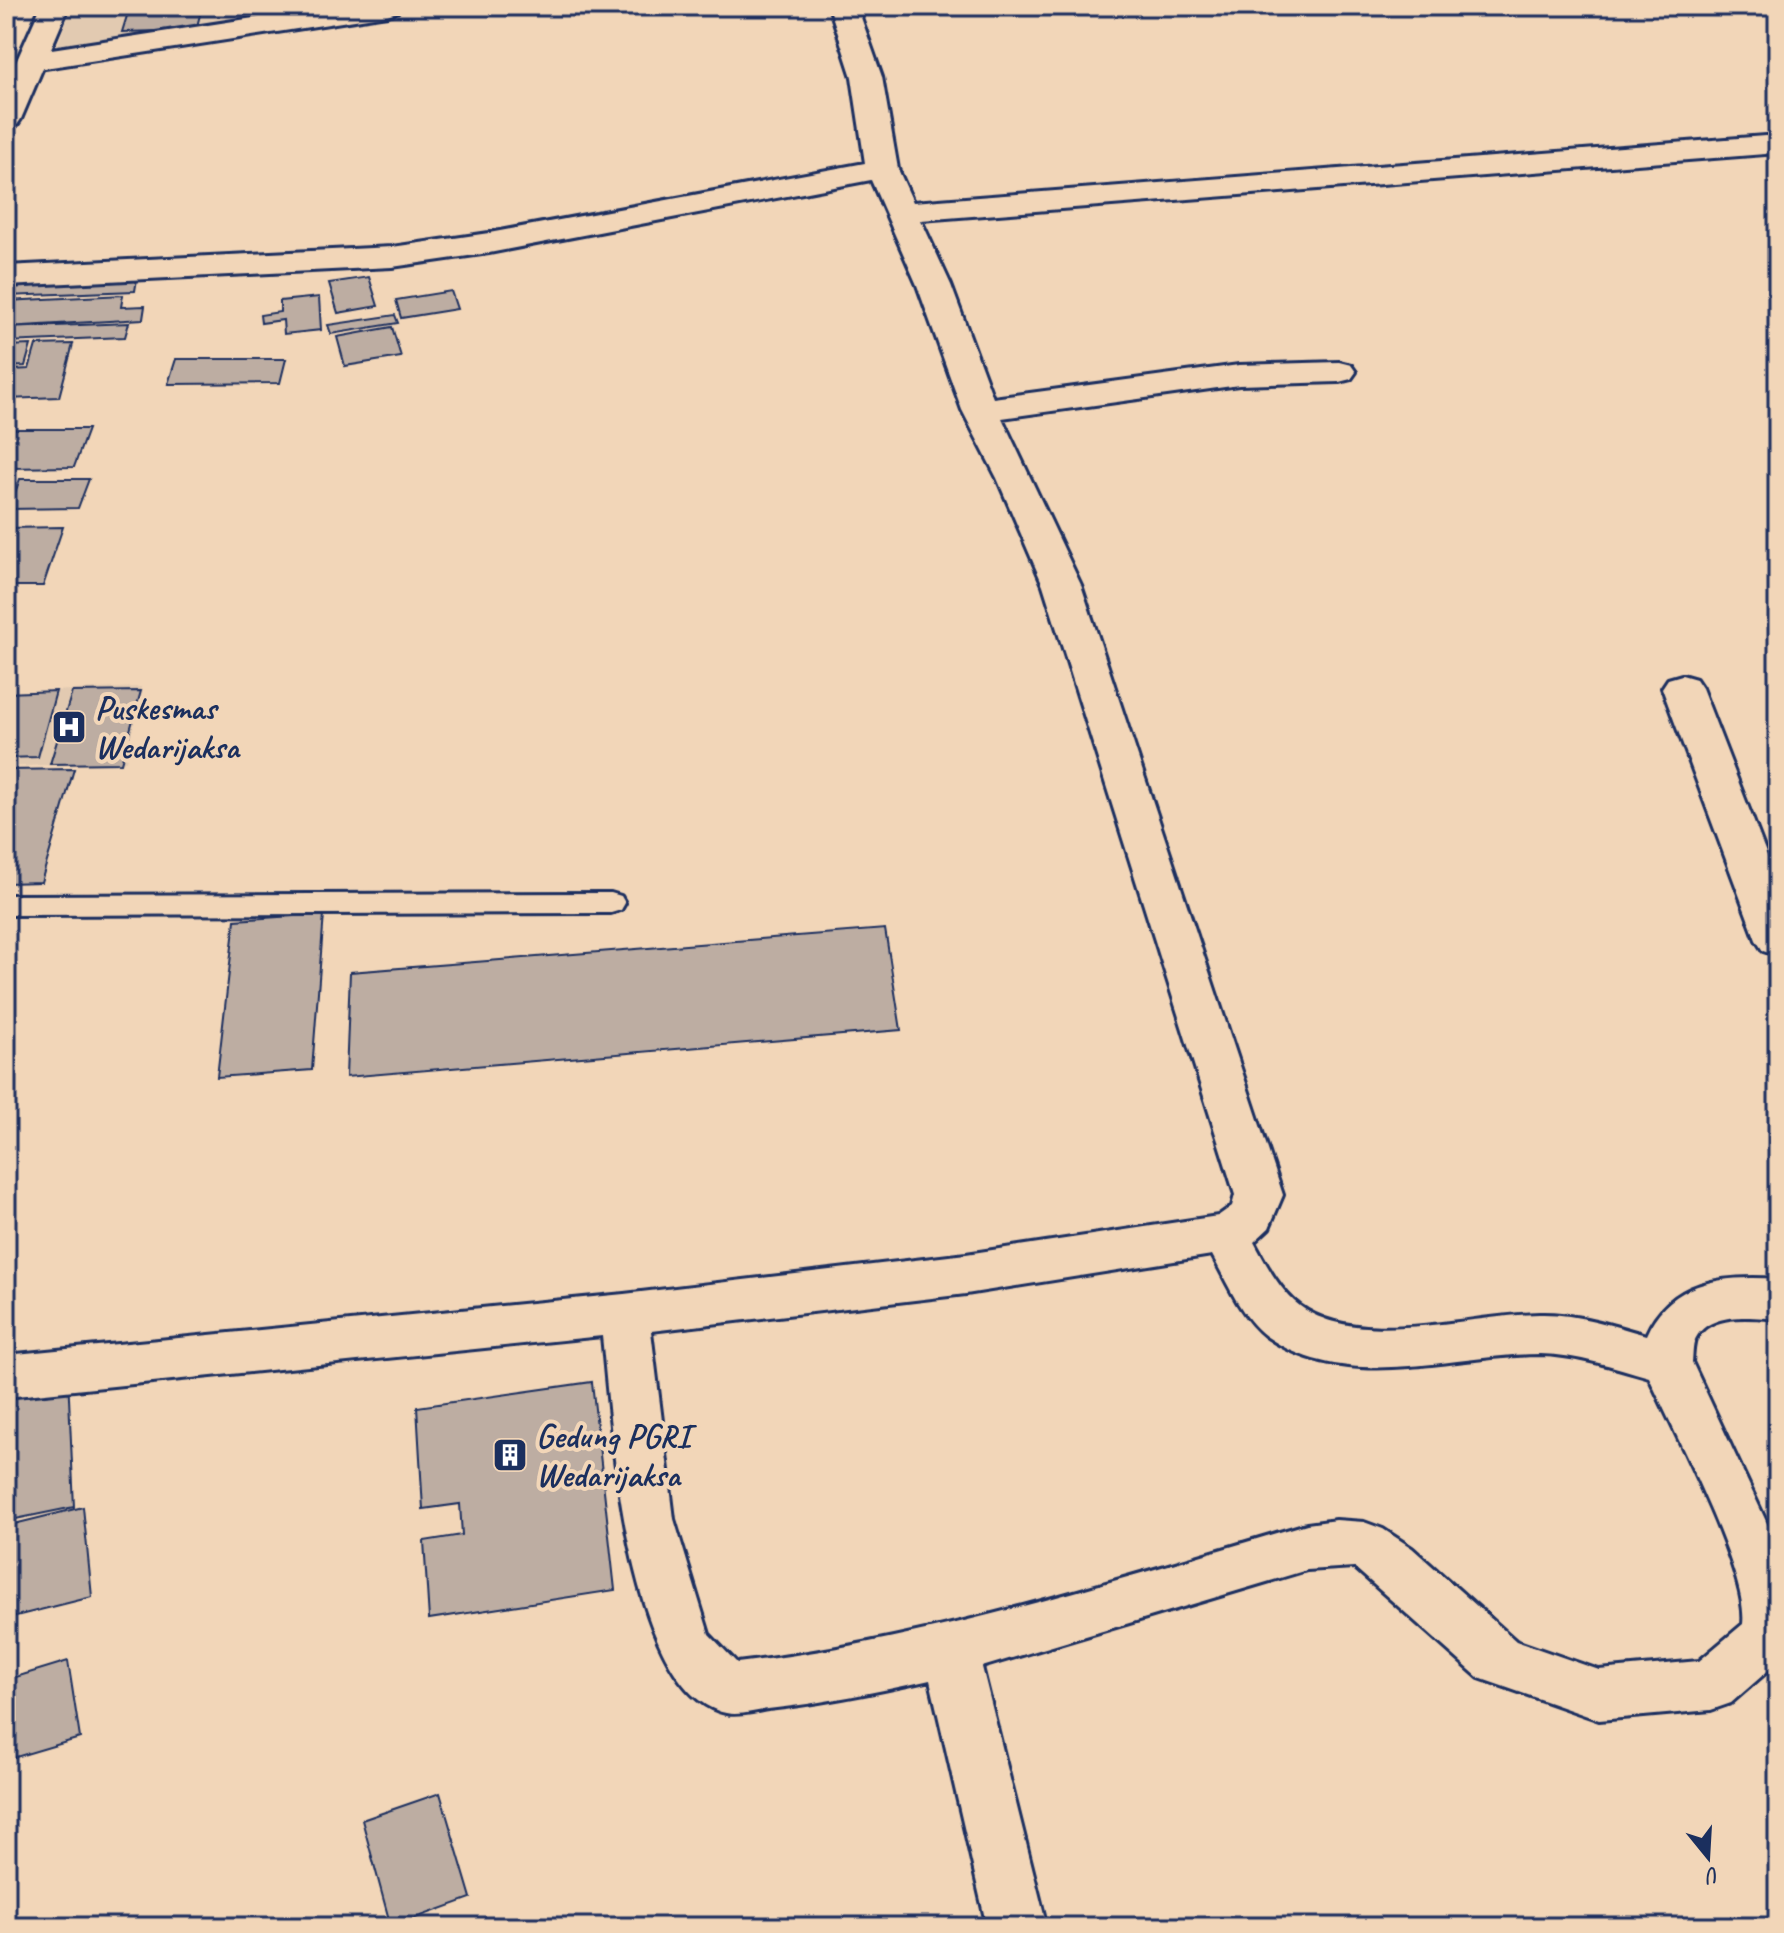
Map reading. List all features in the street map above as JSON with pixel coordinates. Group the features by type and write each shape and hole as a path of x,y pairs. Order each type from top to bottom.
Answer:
{"street":[{"path":"10,103 55,6"},
{"path":"32,61 387,6"},
{"path":"6,1376 624,1314 966,1274 1225,1234 1244,1226 1256,1213 1259,1195 1062,585 1015,478 980,410 903,212 882,169 867,77 843,6"},
{"path":"903,212 1778,144"},
{"path":"6,276 392,257 489,243 882,169"},
{"path":"980,410 1239,375 1339,372"},
{"path":"1682,688 1778,940"},
{"path":"1225,1234 1282,1320 1315,1338 1369,1346 1544,1334 1588,1340 1667,1362"},
{"path":"624,1314 648,1519 685,1644 698,1664 728,1689 777,1685 951,1651 1307,1547 1336,1543 1364,1545 1393,1565 1498,1660 1599,1695 1711,1685 1769,1636 1772,1609 1763,1572 1667,1362 1673,1330 1699,1305 1753,1297 1778,1299"},
{"path":"951,1651 1017,1927"}],"lane":[{"path":"6,905 611,903"}],"shaded area":[{"path":"72,6 346,6 56,49"},
{"name":"Puskesmas Wedarijaksa","path":"141,687 126,761 6,767 6,693"}],"building":[{"path":"130,6 253,6 253,9 201,11 196,30 122,32"},
{"path":"138,273 135,291 6,296 6,278"},
{"path":"369,277 378,306 338,313 329,283"},
{"path":"451,291 457,309 401,318 396,300"},
{"path":"123,295 121,307 145,306 143,319 6,327 6,301"},
{"path":"319,297 321,330 284,334 283,320 261,323 260,315 280,312 280,301"},
{"path":"395,315 398,323 331,334 328,325"},
{"path":"129,323 125,337 6,342 6,328"},
{"path":"392,327 401,357 345,366 337,337"},
{"path":"73,344 59,397 6,399 12,370 29,369 36,345"},
{"path":"31,345 25,366 6,367 6,346"},
{"path":"176,359 286,359 280,383 168,384"},
{"path":"6,429 88,429 74,467 6,468"},
{"path":"20,479 89,479 78,508 9,509"},
{"path":"63,527 43,586 6,586 6,528"},
{"path":"56,691 38,757 6,758 6,693"},
{"path":"141,691 121,763 50,764 72,692"},
{"path":"74,769 41,882 6,883 6,770"},
{"path":"324,914 312,1070 217,1077 235,920"},
{"path":"885,929 901,1030 346,1077 350,972"},
{"path":"68,1376 74,1507 6,1521 6,1388"},
{"name":"Gedung PGRI Wedarijaksa","path":"592,1382 615,1590 429,1619 424,1541 462,1535 460,1504 423,1509 417,1407"},
{"path":"83,1507 92,1597 12,1617 6,1526"},
{"path":"68,1661 80,1738 6,1760 6,1680"},
{"path":"440,1793 471,1898 391,1927 362,1820"}],"place":[{"name":"Puskesmas Wedarijaksa","path":"69,727"},
{"name":"Gedung PGRI Wedarijaksa","path":"510,1455"}]}
